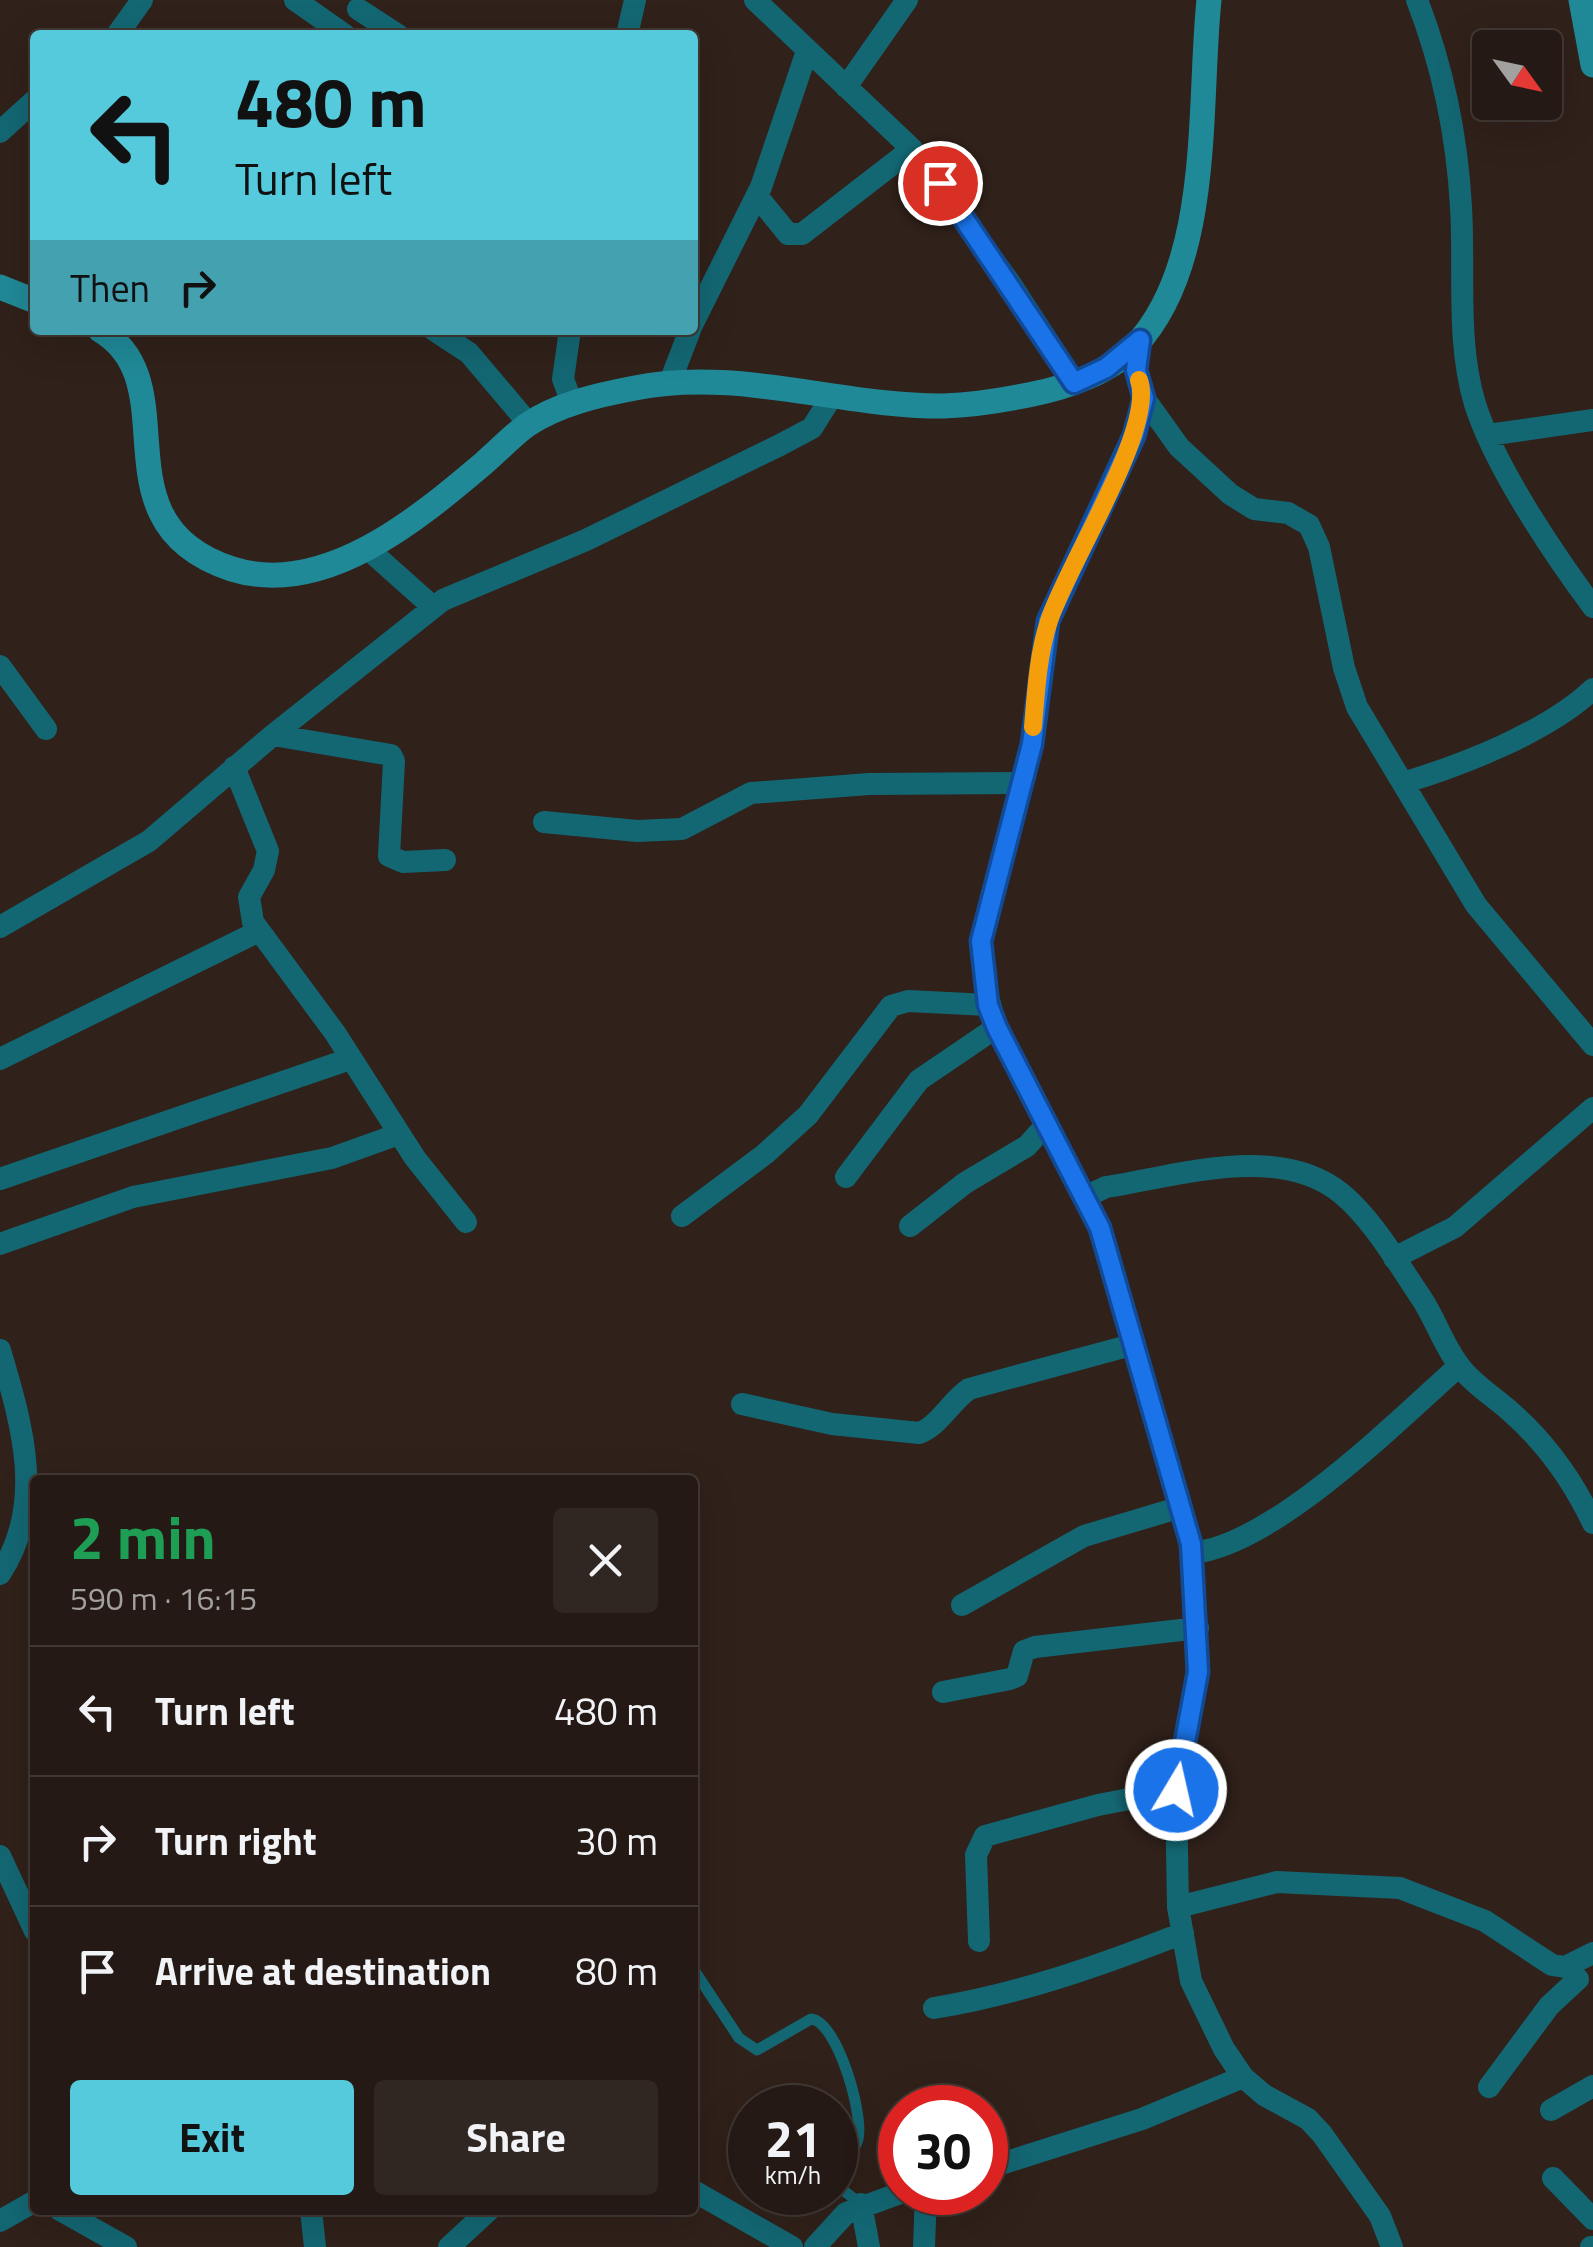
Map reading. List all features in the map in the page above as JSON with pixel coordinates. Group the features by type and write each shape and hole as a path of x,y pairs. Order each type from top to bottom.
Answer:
{"street":[{"path":"121,30 142,0"},
{"path":"295,0 339,30"},
{"path":"628,30 635,0"},
{"path":"755,0 912,148 1010,283 1074,383"},
{"path":"846,87 907,0"},
{"path":"104,335 130,365 141,398 157,512 173,535 197,556 272,578 314,573 368,549 481,466 529,424 572,403 670,382 942,406 1021,397 1074,383 1106,368 1140,340 1155,322 1184,252 1199,167 1208,0"},
{"path":"1416,0 1438,58 1456,153 1464,340 1475,402 1488,435 1564,568 1593,607"},
{"path":"1581,0 1593,64"},
{"path":"348,30 360,4 392,30"},
{"path":"698,313 757,196 807,50"},
{"path":"0,132 30,105"},
{"path":"757,196 788,234 802,234 912,148"},
{"path":"0,287 30,299"},
{"path":"442,335 469,353 529,424"},
{"path":"569,335 563,379 572,403"},
{"path":"670,382 688,335"},
{"path":"1140,340 1136,370 1144,398 1179,447 1230,494 1254,509 1299,516 1314,532 1357,707 1476,904 1593,1046"},
{"path":"0,927 150,841 234,767 434,607 780,446 812,428 832,396"},
{"path":"1144,398 1134,436 1048,621 1023,784 981,941 988,1005 1045,1126 1087,1196 1135,1344 1192,1554 1198,1672 1176,1790 1178,1907 1192,1981 1224,2049 1243,2077 1264,2095 1308,2119 1322,2134 1380,2216 1392,2247"},
{"path":"1488,435 1593,420"},
{"path":"368,549 434,607"},
{"path":"0,666 46,730"},
{"path":"1403,783 1454,768 1554,720 1593,690"},
{"path":"273,735 390,755 394,762 389,856 403,862 446,860"},
{"path":"234,767 268,851 247,907 259,931 398,1134 466,1222"},
{"path":"544,822 638,831 682,829 751,793 869,784 1023,784"},
{"path":"0,1059 259,931"},
{"path":"682,1216 765,1154 808,1115 891,1006 908,1001 988,1005"},
{"path":"846,1177 918,1080 997,1028"},
{"path":"0,1179 350,1059"},
{"path":"1394,1258 1456,1227 1593,1108"},
{"path":"910,1226 965,1183 1027,1146 1045,1126"},
{"path":"0,1244 133,1196 332,1158 398,1134"},
{"path":"1087,1196 1106,1187 1202,1172 1284,1168 1324,1182 1344,1195 1394,1258 1432,1312 1459,1366 1538,1438 1564,1470 1593,1523"},
{"path":"742,1404 832,1424 919,1433 934,1424 951,1401 989,1381 1135,1344"},
{"path":"0,1350 26,1450 27,1505 20,1536 0,1574"},
{"path":"1192,1554 1229,1547 1270,1524 1459,1366"},
{"path":"962,1605 1084,1536 1181,1507"},
{"path":"942,1692 1010,1680 1017,1676 1024,1652 1035,1647 1198,1628"},
{"path":"979,1941 976,1855 984,1836 1098,1804 1176,1790"},
{"path":"0,1856 30,1920"},
{"path":"1178,1907 1277,1882 1400,1888 1485,1921 1578,1979"},
{"path":"934,2008 1022,1989 1111,1962 1183,1933"},
{"path":"1489,2087 1558,1994 1578,1979 1593,1953"},
{"path":"1008,2162 1142,2118 1243,2077"},
{"path":"1551,2110 1593,2086"},
{"path":"1553,2178 1593,2219"},
{"path":"698,2193 792,2247"},
{"path":"815,2247 835,2222 861,2204 878,2199"},
{"path":"0,2221 30,2204"},
{"path":"861,2204 869,2247"},
{"path":"72,2215 126,2247"},
{"path":"312,2215 315,2247"},
{"path":"449,2247 483,2215"},
{"path":"924,2247 925,2215"}],"lane":[{"path":"698,1976 740,2038 757,2050 811,2019 820,2020 838,2047 849,2085"}],"slow traffic":[{"path":"1033,727 1048,621 1134,436 1144,398 1139,380"}],"route":[{"path":"940,183 1074,383 1106,368 1140,340 1136,370 1144,398 1134,436 1048,621 1032,744 981,941 988,1005 997,1028 1045,1126 1087,1196 1100,1228 1191,1544 1198,1672 1176,1790"}]}
